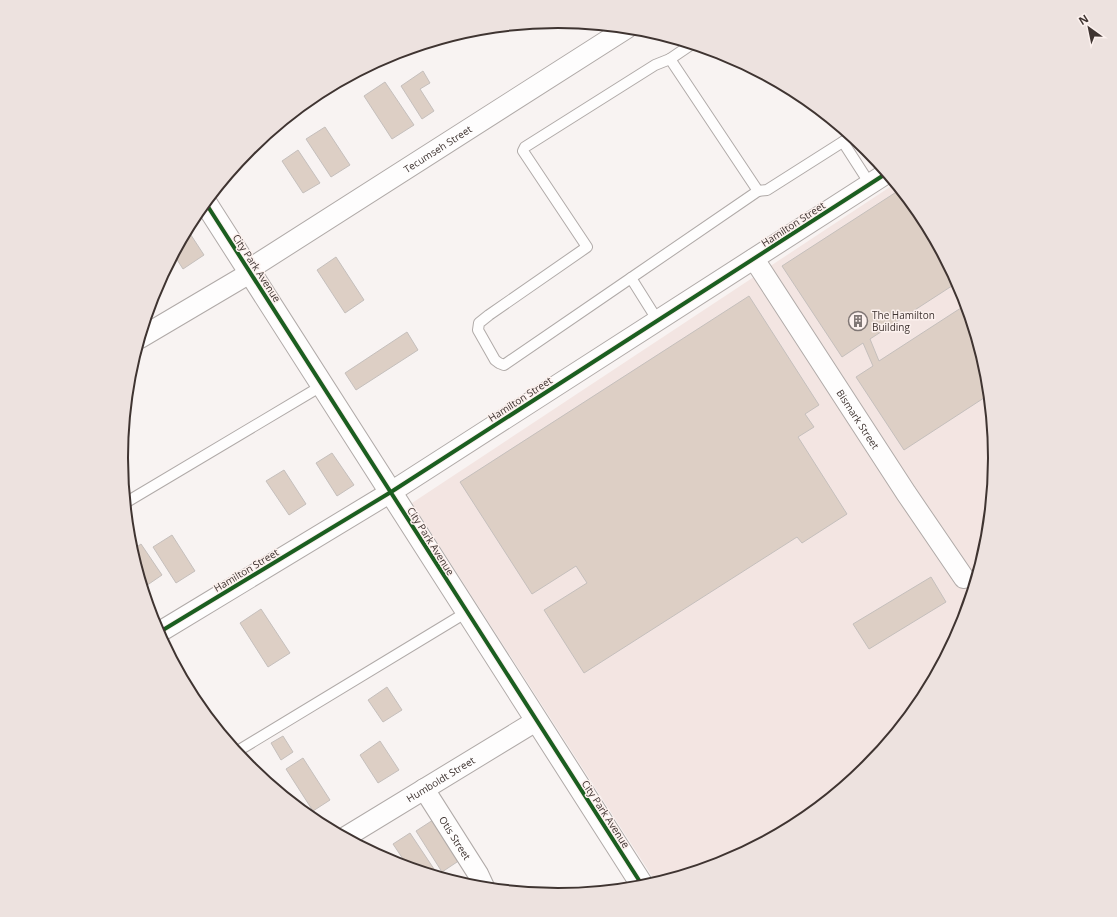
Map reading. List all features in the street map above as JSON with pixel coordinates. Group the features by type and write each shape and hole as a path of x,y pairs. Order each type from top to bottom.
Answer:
{"street":[{"name":"Tecumseh Street","path":"147,334 249,271 620,33"},
{"name":"Hamilton Street","path":"164,630 391,492 883,176"},
{"name":"City Park Avenue","path":"209,208 640,881"},
{"name":"Bismark Street","path":"754,259 906,493 964,578"},
{"name":"Humboldt Street","path":"349,835 536,721"},
{"name":"Otis Street","path":"424,789 482,882"}],"lane":[{"path":"686,48 670,59 655,65 525,147 523,151 587,247 479,323 478,330 495,360 499,363 504,365 758,191 767,190 847,139"},
{"path":"670,59 758,191"},
{"path":"843,142 870,184"},
{"path":"631,278 658,321"},
{"path":"130,500 323,385"},
{"path":"241,749 467,612"}],"shaded area":[{"path":"891,186 916,219 945,268 966,320 981,375 985,402 989,458 988,487 981,542 974,570 966,597 945,649 916,698 900,721 863,763 842,782 821,800 774,831 749,845 697,866 653,878 412,503"}],"building":[{"path":"423,71 430,83 420,89 434,111 422,119 401,86"},
{"path":"385,82 414,125 392,139 364,96"},
{"path":"325,127 350,165 331,177 306,139"},
{"path":"298,150 320,183 303,193 282,161"},
{"name":"The Hamilton Building","path":"896,192 931,243 945,268 952,286 870,339 879,361 961,308 974,347 981,375 984,398 904,450 856,377 873,366 863,343 842,357 782,266"},
{"path":"191,235 204,255 183,269 177,259"},
{"path":"336,257 364,300 345,313 317,270"},
{"path":"749,296 819,405 805,414 814,427 798,437 847,514 802,543 797,537 584,673 544,610 587,583 576,566 532,594 460,482"},
{"path":"407,332 418,350 356,390 345,373"},
{"path":"332,453 354,485 337,496 316,463"},
{"path":"284,470 306,504 289,515 266,481"},
{"path":"172,535 195,571 176,583 153,547"},
{"path":"141,544 162,575 147,585 143,570 137,547"},
{"path":"931,577 946,602 869,649 853,624"},
{"path":"261,609 290,653 268,667 240,623"},
{"path":"387,687 402,710 383,722 368,700"},
{"path":"283,736 293,752 281,760 271,743"},
{"path":"380,741 399,770 378,783 360,755"},
{"path":"303,758 330,800 313,811 286,769"},
{"path":"433,820 460,860 442,872 416,831"},
{"path":"410,833 435,870 403,860 393,844"}],"cycle path":[{"path":"164,630 391,492 883,176"},
{"path":"209,208 640,881"}],"place":[{"name":"The Hamilton Building","path":"858,321"}]}
